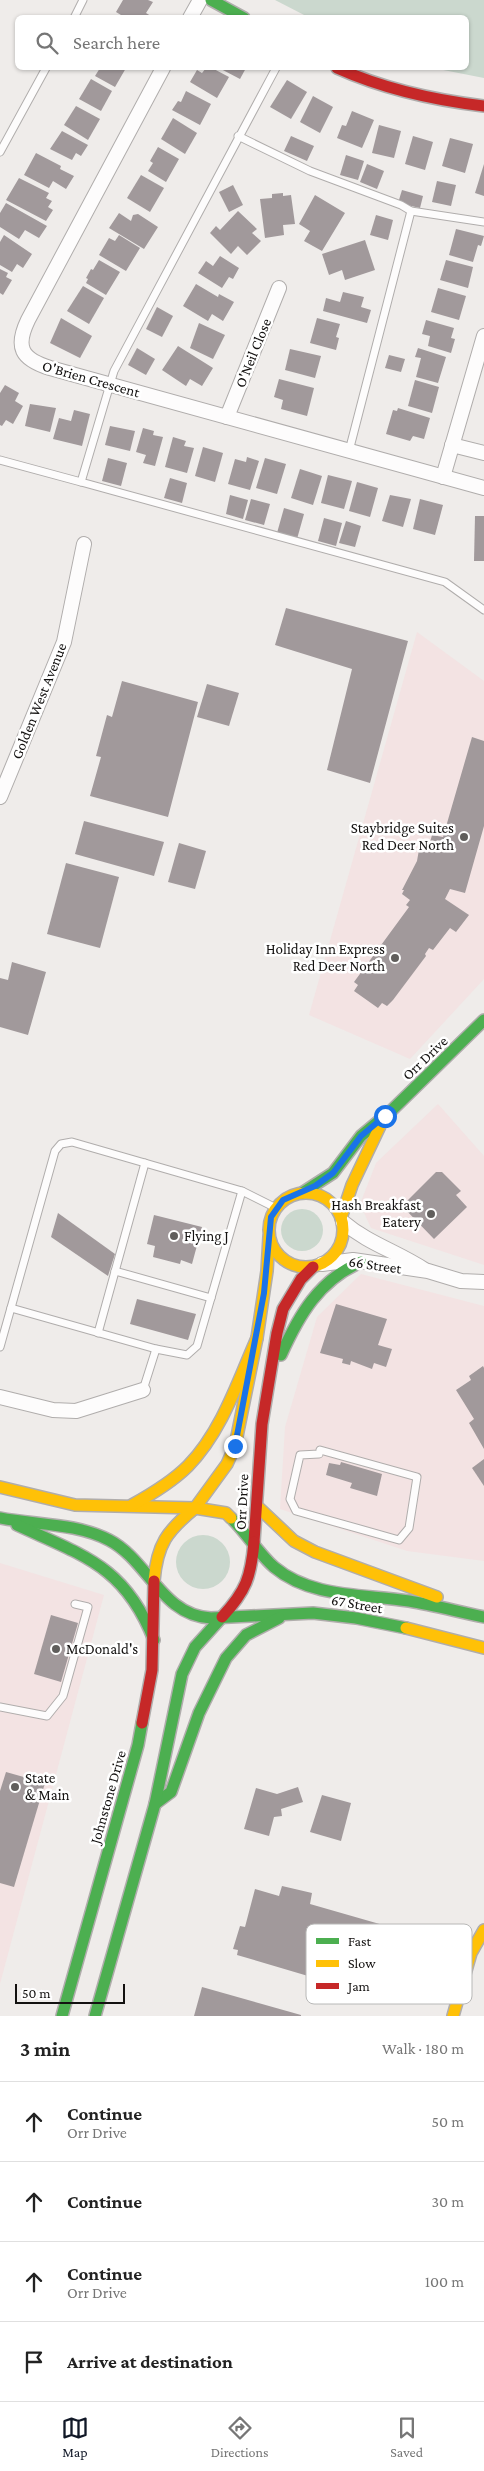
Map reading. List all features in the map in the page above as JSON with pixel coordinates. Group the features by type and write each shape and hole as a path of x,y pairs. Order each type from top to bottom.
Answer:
{"main road":[{"path":"211,0 238,15"},
{"path":"342,70 416,96 484,106"},
{"name":"Orr Drive","path":"302,1193 333,1173 361,1136 385,1116 484,1020"},
{"name":"Orr Drive","path":"342,1220 352,1185 385,1116"},
{"path":"302,1193 315,1194 326,1199 335,1207 342,1220 343,1234 340,1246 332,1256 318,1265 302,1267 286,1261 273,1248 269,1237 269,1227 276,1208 288,1198 302,1193"},
{"name":"Orr Drive","path":"195,1508 232,1454 257,1338 267,1271 269,1237"},
{"path":"268,1387 293,1328 304,1309 331,1277 348,1266 361,1262"},
{"name":"Orr Drive","path":"254,1542 258,1507 262,1424 269,1374 283,1310 301,1279 318,1265"},
{"path":"132,1505 160,1489 195,1459 222,1415 257,1338"},
{"path":"0,1488 75,1505 105,1508 132,1505 212,1510 232,1517 254,1542 253,1570 248,1586 239,1600 195,1647 182,1674 155,1804 95,2016"},
{"path":"258,1507 294,1541 315,1552 405,1584 484,1617"},
{"path":"154,1581 156,1550 173,1526 195,1508"},
{"path":"2,1518 45,1523 91,1532 112,1542 128,1554 154,1581 166,1598 182,1609 197,1616 222,1617"},
{"path":"2,1518 99,1565 117,1577 147,1616 154,1640"},
{"name":"67 Street","path":"254,1542 273,1566 285,1576 315,1589 410,1601 484,1617"},
{"name":"Johnstone Drive","path":"62,2016 138,1745 152,1670 154,1581"},
{"path":"155,1804 171,1792 199,1713 226,1658 246,1635 293,1612"},
{"name":"67 Street","path":"222,1617 293,1612 354,1617 484,1648"},
{"path":"472,1950 484,1930"}],"street":[{"path":"192,15 200,0"},
{"name":"O'Brien Crescent","path":"162,70 28,320 20,338 20,348 25,355 38,365 484,488"},
{"name":"O'Neil Close","path":"227,417 279,288"},
{"path":"443,477 484,336"},
{"path":"452,444 484,453"},
{"name":"Golden West Avenue","path":"0,796 64,642 84,544"},
{"name":"66 Street","path":"342,1220 362,1237 401,1254 428,1271"},
{"name":"66 Street","path":"318,1265 340,1260 361,1262 428,1271 461,1281 484,1282"},
{"path":"0,1396 53,1410 76,1410 143,1390"}],"lane":[{"path":"76,15 83,0"},
{"path":"0,152 45,70"},
{"path":"81,482 114,371 275,70"},
{"path":"238,136 310,171 401,205 411,211 484,222"},
{"path":"349,451 411,211"},
{"path":"0,460 445,582 484,610"},
{"path":"0,1347 55,1151 61,1144 72,1142 242,1191 276,1208"},
{"path":"98,1333 145,1163"},
{"path":"11,1308 156,1349 187,1355 197,1346 242,1191"},
{"path":"115,1271 211,1298"},
{"path":"143,1390 156,1349"},
{"path":"319,1452 417,1477 408,1528 399,1540 296,1511 290,1499 300,1455 319,1452"},
{"path":"0,1707 47,1716 63,1696 88,1608 75,1604"}],"shaded area":[{"path":"275,0 484,0 484,78 443,70 469,70 469,15 304,15"},
{"path":"417,632 484,681 484,979 410,1059 309,1015"},
{"path":"438,1104 484,1156 484,1265 371,1228 360,1204 376,1163"},
{"path":"306,1209 314,1212 320,1218 323,1230 320,1242 314,1248 298,1251 290,1248 284,1242 281,1226 284,1218 290,1212"},
{"path":"361,1274 484,1306 484,1561 407,1551 280,1509 285,1427 317,1317"},
{"path":"203,1535 213,1537 222,1543 228,1552 230,1562 228,1572 222,1581 213,1587 203,1589 193,1587 184,1581 178,1572 176,1562 178,1552 184,1543 193,1537"},
{"path":"0,1563 104,1595 0,1984"}],"building":[{"path":"123,0 148,0 153,2 146,13 149,15 121,15 116,12"},
{"path":"99,70 125,70 115,87 95,76"},
{"path":"197,70 202,73 204,70 216,70 229,77 217,98 190,82"},
{"path":"223,70 245,70 240,79"},
{"path":"91,79 112,91 101,111 79,99"},
{"path":"287,80 307,92 291,119 270,107"},
{"path":"186,91 211,104 200,125 172,110 178,101 181,102"},
{"path":"313,96 333,107 320,133 300,122"},
{"path":"76,106 100,119 88,140 64,125"},
{"path":"352,111 374,120 362,148 337,138 342,125 346,126"},
{"path":"173,118 197,133 185,154 161,139"},
{"path":"379,125 401,131 394,158 372,153"},
{"path":"62,131 88,145 81,156 76,153 72,160 50,149"},
{"path":"291,136 314,146 307,161 284,151"},
{"path":"413,136 433,142 425,170 405,164"},
{"path":"450,138 473,144 465,173 442,166"},
{"path":"158,147 179,159 166,182 148,171 153,163 150,161"},
{"path":"36,153 61,166 60,169 74,176 66,189 53,181 49,188 24,175"},
{"path":"346,155 364,161 358,180 340,175"},
{"path":"367,164 384,171 377,189 360,182"},
{"path":"484,164 484,196 475,193"},
{"path":"141,175 164,188 150,212 127,198"},
{"path":"19,178 49,193 46,198 52,201 48,207 53,210 46,221 6,200"},
{"path":"437,181 456,185 451,206 432,202"},
{"path":"233,185 243,205 229,212 219,192"},
{"path":"402,190 423,196 420,208 398,203"},
{"path":"283,193 283,196 291,195 295,224 283,225 284,235 265,238 260,199 272,198 272,194"},
{"path":"315,195 345,213 322,251 304,241 310,231 299,224"},
{"path":"6,203 47,226 39,238 25,230 19,239 0,227 0,213"},
{"path":"238,211 257,229 252,233 261,241 247,255 238,246 231,254 210,233 216,226 220,230"},
{"path":"119,213 131,221 133,215 138,214 158,227 144,249 109,228"},
{"path":"376,215 393,220 388,240 370,235"},
{"path":"456,229 484,236 481,246 478,245 473,262 449,255"},
{"path":"4,235 32,254 23,268 17,264 12,272 0,265 0,242"},
{"path":"119,235 140,248 126,271 99,255 109,238 115,241"},
{"path":"365,240 375,270 345,280 342,270 329,275 322,254"},
{"path":"220,256 239,268 233,279 229,277 222,288 198,273 206,261 213,266"},
{"path":"99,260 120,272 106,295 86,283 88,279 86,278 91,269 93,270"},
{"path":"446,260 473,267 468,288 440,280"},
{"path":"0,269 8,273 6,277 12,280 3,295 0,293"},
{"path":"196,284 218,297 219,294 234,302 223,321 212,314 208,321 183,306"},
{"path":"83,286 104,298 89,324 67,311"},
{"path":"438,288 466,296 459,320 431,312"},
{"path":"343,292 364,297 361,307 371,310 367,323 323,311 326,298 340,302"},
{"path":"157,307 173,316 162,337 146,329"},
{"path":"61,318 92,336 80,358 50,343"},
{"path":"317,318 340,324 336,337 339,338 336,350 310,343"},
{"path":"426,320 454,328 451,338 455,339 451,353 428,346 430,336 422,334"},
{"path":"199,323 225,335 213,359 190,348"},
{"path":"178,346 213,368 202,386 190,379 186,386 162,370"},
{"path":"137,348 155,359 146,375 128,365"},
{"path":"418,348 446,357 438,383 416,377 421,358 415,357"},
{"path":"290,349 321,356 315,378 285,370"},
{"path":"389,355 405,359 401,372 385,368"},
{"path":"279,379 314,388 307,416 281,409 283,400 274,397"},
{"path":"415,380 439,387 432,413 408,406"},
{"path":"5,385 19,393 15,401 23,406 13,424 6,420 2,426 0,425 0,393"},
{"path":"30,404 56,408 50,432 25,426"},
{"path":"398,408 430,418 424,439 413,436 410,441 386,434 393,410 397,411"},
{"path":"74,410 90,414 82,446 53,439 59,418 71,421"},
{"path":"110,426 135,431 130,451 105,445"},
{"path":"143,428 154,431 153,435 163,437 155,466 143,463 146,455 136,452"},
{"path":"173,437 186,441 184,446 194,448 187,473 165,467"},
{"path":"203,447 223,453 215,482 195,476"},
{"path":"247,457 259,461 250,490 228,484 235,459 246,462"},
{"path":"108,458 127,463 121,486 102,481"},
{"path":"265,458 286,464 277,494 256,488"},
{"path":"300,469 322,476 313,505 291,498"},
{"path":"328,475 352,481 344,509 321,503"},
{"path":"170,478 187,483 182,503 164,498"},
{"path":"357,482 378,488 370,517 349,511"},
{"path":"230,495 248,500 243,519 226,514"},
{"path":"390,495 411,499 403,527 382,521"},
{"path":"251,499 270,504 264,525 245,520"},
{"path":"420,499 443,505 435,535 413,529"},
{"path":"284,508 304,514 297,539 277,533"},
{"path":"475,516 484,516 484,561 474,561"},
{"path":"324,518 342,523 336,546 318,541"},
{"path":"346,521 361,526 355,547 339,543"},
{"path":"286,608 408,641 370,783 327,770 352,669 275,645"},
{"path":"122,681 198,702 168,817 90,796 101,757 96,756 107,715 112,717"},
{"path":"207,684 239,693 229,726 197,717"},
{"path":"472,737 484,741 484,826 465,893 450,889 445,899 469,915 456,932 450,928 433,950 429,948 425,954 426,956 393,1000 387,1006 382,1003 378,1008 354,991 358,985 354,982 409,907 406,905 410,900 402,894 404,890 402,890 417,861 420,844 429,846 432,835 443,837"},
{"path":"84,821 164,842 154,876 75,854"},
{"path":"179,843 206,851 195,889 168,882"},
{"path":"66,863 119,877 100,948 47,934"},
{"path":"12,962 46,972 28,1035 0,1027 0,978 8,980"},
{"path":"436,1172 442,1172 461,1191 456,1195 467,1207 434,1239 402,1206"},
{"path":"58,1213 115,1254 108,1276 51,1237"},
{"name":"Flying J","path":"154,1215 202,1227 192,1264 181,1260 180,1264 153,1257 155,1246 147,1244"},
{"path":"137,1299 196,1314 188,1340 130,1324"},
{"path":"336,1304 387,1319 378,1345 392,1349 386,1367 374,1363 372,1369 351,1361 350,1365 342,1363 343,1359 320,1353"},
{"path":"483,1366 484,1449 469,1423 474,1419 456,1390 471,1380 469,1376"},
{"path":"484,1459 484,1486 472,1468"},
{"path":"341,1462 382,1474 377,1496 350,1488 352,1483 326,1475 329,1463 340,1465"},
{"name":"McDonald's","path":"51,1615 78,1623 61,1682 34,1674"},
{"path":"6,1772 45,1783 14,1887 0,1883 0,1791"},
{"path":"298,1787 303,1802 281,1809 282,1816 274,1817 269,1836 244,1829 256,1788 277,1794"},
{"path":"322,1795 351,1803 341,1841 310,1832"},
{"path":"282,1886 312,1893 310,1904 380,1924 306,1924 306,1975 237,1955 238,1950 233,1949 240,1926 245,1927 255,1889 279,1896"},
{"path":"202,1987 301,2015 301,2016 194,2016"}],"traffic: fast":[{"path":"211,0 238,15"},
{"path":"302,1193 333,1173 361,1136 391,1111 484,1020"},
{"path":"281,1355 295,1326 312,1300 333,1278 361,1262"},
{"path":"0,1518 70,1527 96,1534 109,1540 123,1549 167,1598 180,1608 194,1615 211,1618 313,1613 356,1618 406,1628"},
{"path":"231,1518 274,1567 304,1584 321,1590 418,1603 484,1617"},
{"path":"17,1525 82,1555 116,1579 130,1595 143,1615 154,1640"},
{"path":"95,2016 155,1804 182,1674 195,1647 222,1617"},
{"path":"155,1804 171,1792 199,1713 226,1658 246,1635 279,1618"},
{"path":"62,2016 138,1745 142,1723"}],"traffic: slow":[{"path":"341,1218 352,1185 380,1126"},
{"path":"306,1193 327,1199 337,1209 343,1230 337,1251 327,1261 306,1267 285,1261 275,1251 269,1230 275,1209 285,1199 306,1193"},
{"path":"195,1508 227,1464 235,1446 257,1338 267,1271 269,1237"},
{"path":"132,1505 175,1477 200,1452 220,1421 257,1338"},
{"path":"0,1487 75,1505 195,1508 226,1513 231,1518"},
{"path":"258,1507 294,1541 315,1552 437,1597"},
{"path":"154,1581 155,1568 165,1539 177,1524 195,1508"},
{"path":"406,1628 484,1648"},
{"path":"472,1951 484,1930"},
{"path":"453,2016 456,2004"}],"traffic: jam":[{"path":"342,70 409,93 484,106"},
{"path":"254,1542 262,1424 277,1333 283,1309 301,1279 313,1267"},
{"path":"222,1617 237,1599 246,1583 254,1542"},
{"path":"142,1723 152,1670 154,1581"}],"place":[{"name":"Staybridge Suites Red Deer North","path":"464,837"},
{"name":"Holiday Inn Express Red Deer North","path":"395,958"},
{"name":"Hash Breakfast Eatery","path":"431,1214"},
{"name":"Flying J","path":"174,1236"},
{"name":"McDonald's","path":"56,1649"},
{"name":"State & Main","path":"15,1787"}],"route":[{"path":"235,1446 257,1338 267,1271 271,1217 283,1200 292,1195 302,1193 324,1181 333,1173 361,1136 385,1116"}]}
